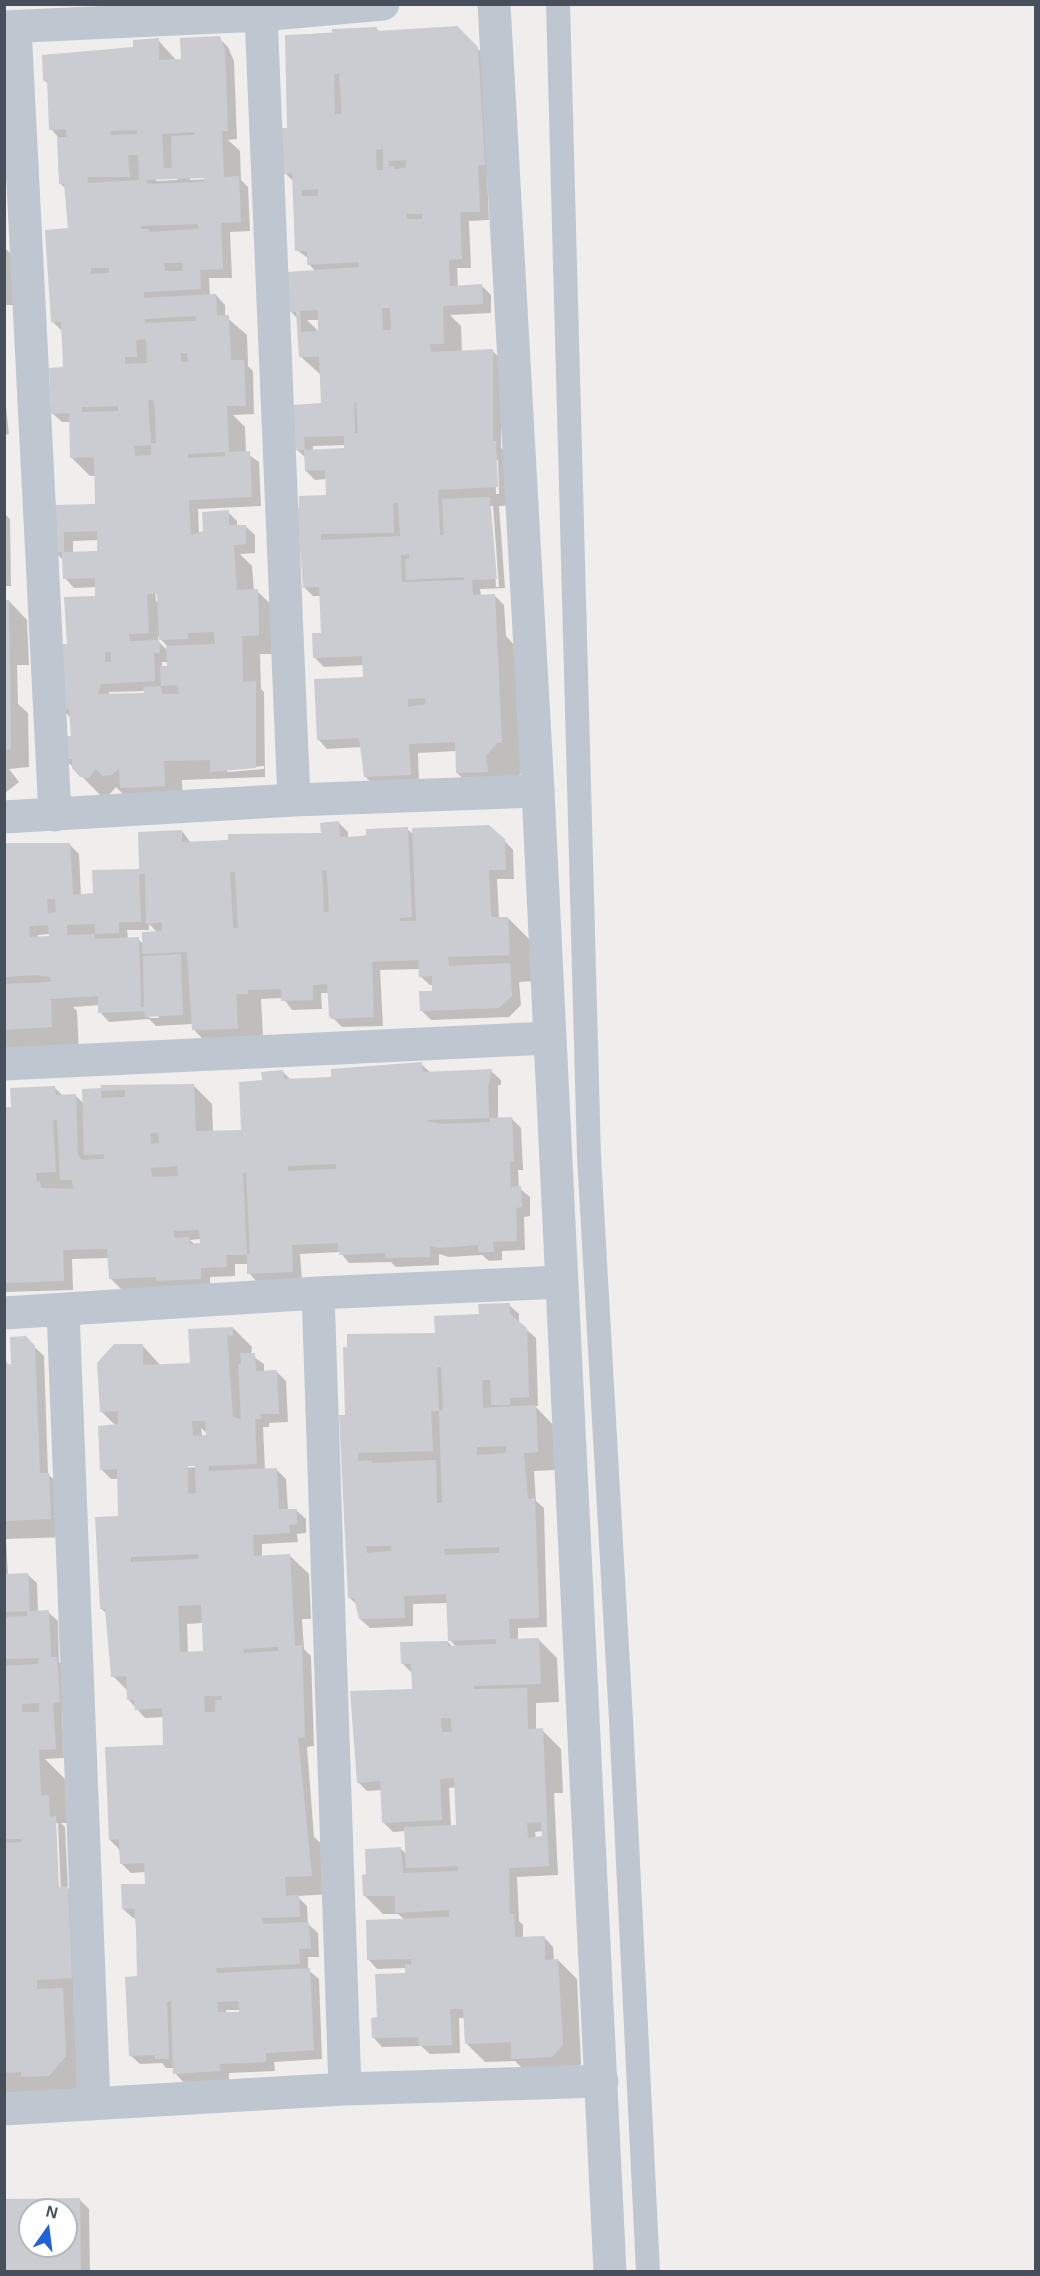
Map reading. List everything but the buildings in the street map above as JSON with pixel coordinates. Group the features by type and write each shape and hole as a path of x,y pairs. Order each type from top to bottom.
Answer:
{"street":[{"path":"55,815 10,27 261,15 382,4"},
{"path":"494,4 538,791 610,2271"},
{"path":"261,15 294,800"},
{"path":"4,817 294,800 538,791"},
{"path":"4,1064 549,1038"},
{"path":"4,1313 318,1293 561,1282"},
{"path":"318,1293 345,2089"},
{"path":"63,1310 94,2104"},
{"path":"4,2109 345,2089 602,2081"}],"lane":[{"path":"558,4 589,1156 621,1719 648,2271"}]}
